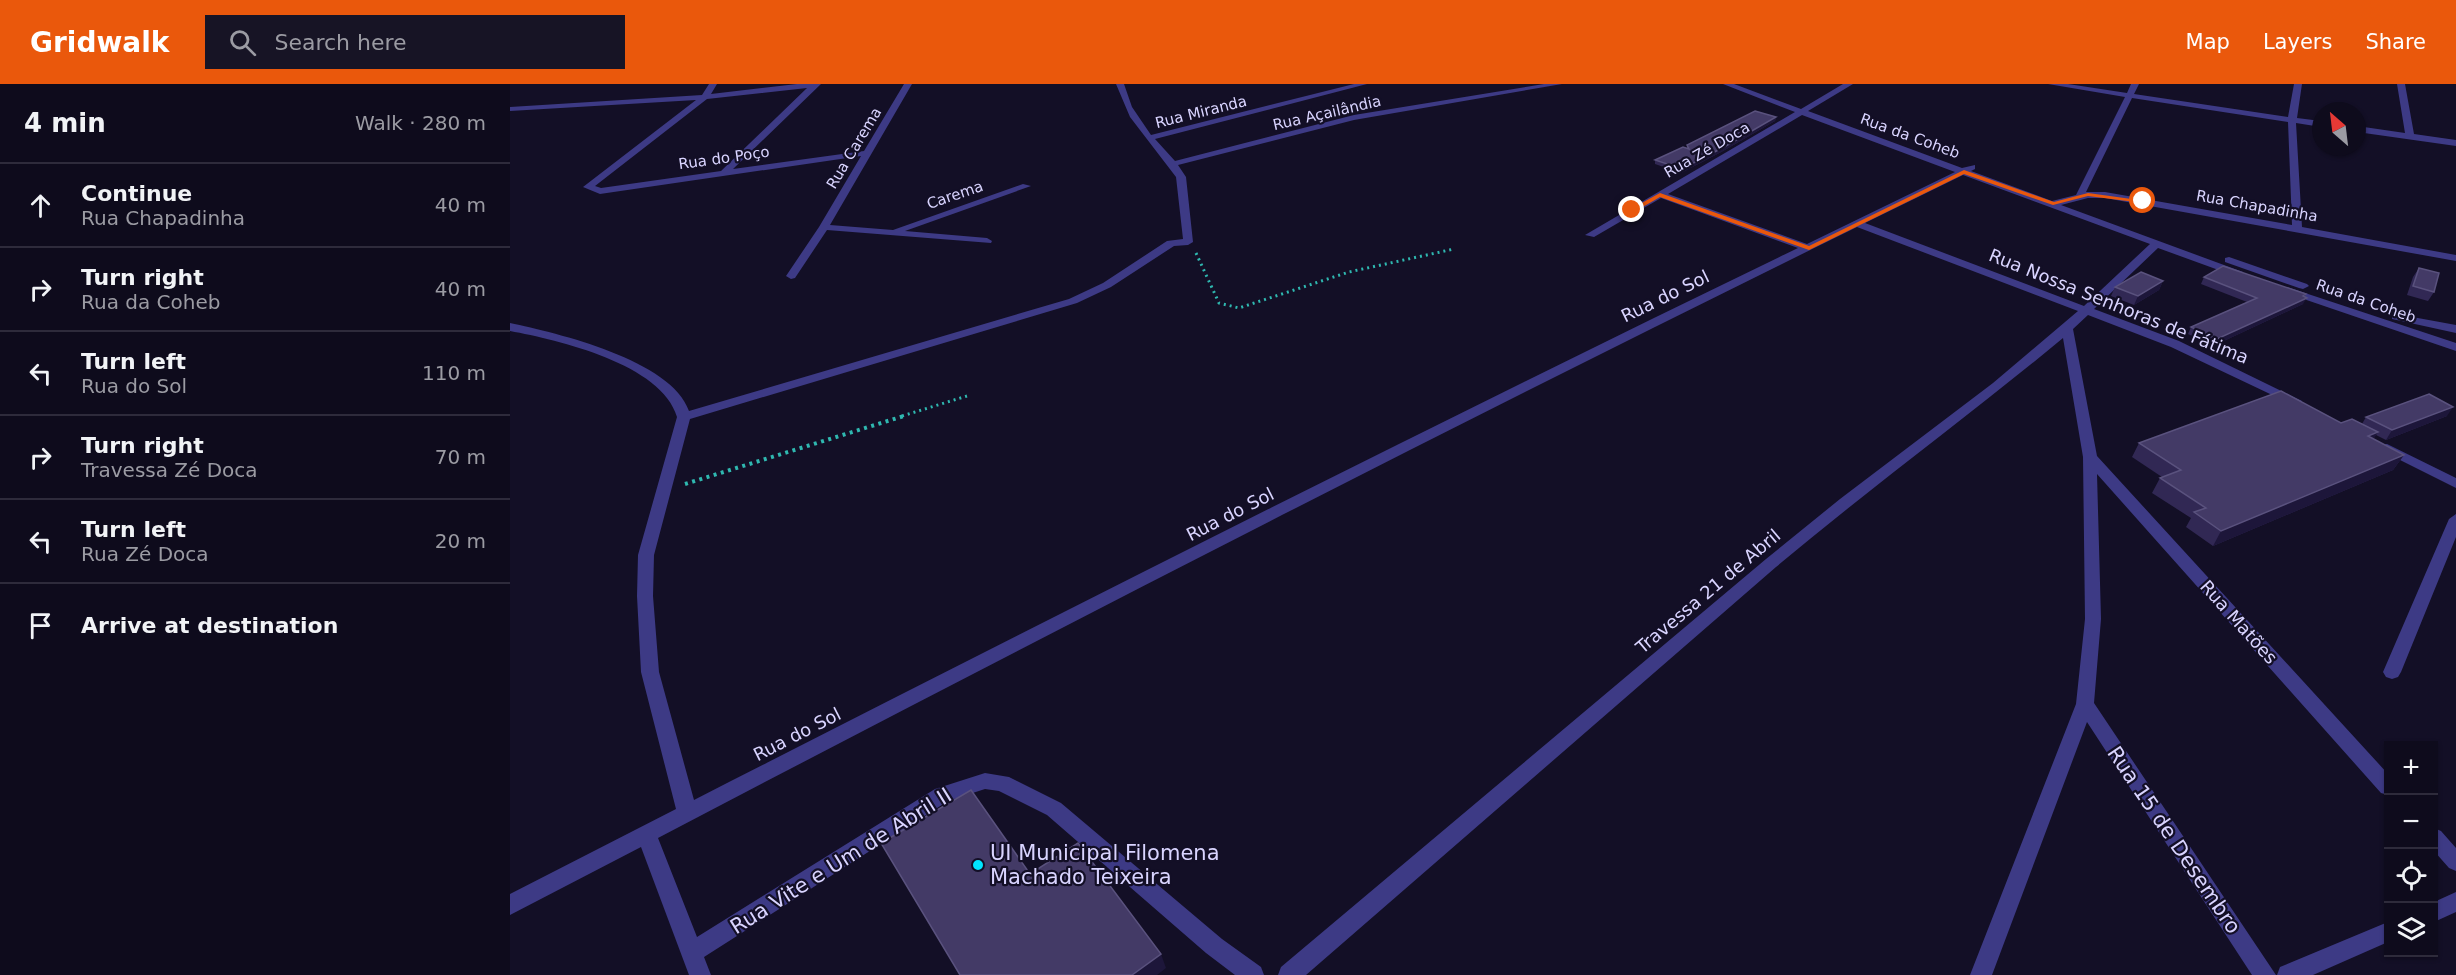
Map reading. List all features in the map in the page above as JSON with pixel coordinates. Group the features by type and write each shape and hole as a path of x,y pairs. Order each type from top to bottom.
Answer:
{"street":[{"path":"705,97 713,84"},
{"path":"510,110 705,97 816,84"},
{"path":"724,173 816,84"},
{"name":"Rua Carema","path":"824,227 908,84"},
{"path":"684,417 1073,301 1107,285 1171,243 1188,242 1181,177 1128,110 1120,84"},
{"name":"Rua Miranda","path":"1149,138 1363,84"},
{"name":"Rua Açailândia","path":"1173,164 1354,118 1558,84"},
{"name":"Rua da Coheb","path":"1727,84 1968,169 2066,200 2262,272 2456,338"},
{"name":"Rua da Coheb","path":"1746,84 1805,110"},
{"name":"Rua Zé Doca","path":"1590,235 1849,84"},
{"path":"2058,84 2129,97 2312,123"},
{"path":"2080,196 2135,84"},
{"path":"2297,228 2292,120 2298,84"},
{"path":"2401,84 2410,136"},
{"name":"Rua do Poço","path":"705,97 588,187 600,191 866,153"},
{"path":"2366,130 2456,143"},
{"name":"Rua da Coheb","path":"1968,169 2053,204 2288,291 2456,347"},
{"name":"Rua do Sol","path":"510,905 687,812 1595,351 1968,169"},
{"name":"Carema","path":"892,232 1026,186"},
{"path":"1660,194 1809,248"},
{"name":"Rua Chapadinha","path":"2053,204 2088,195 2116,197 2456,258"},
{"name":"Rua Nossa Senhoras de Fátima","path":"1859,224 2212,360 2307,406"},
{"path":"791,276 824,227"},
{"name":"Carema","path":"824,227 987,241"},
{"name":"Travessa 21 de Abril","path":"1289,975 1820,522 1997,386 2067,328 2157,243"},
{"path":"2396,317 2456,329"},
{"path":"510,327 567,340 603,353 654,379 679,400 684,417 646,555 645,596 650,672 687,812"},
{"path":"1981,975 2085,704 2093,619 2090,457 2067,328"},
{"path":"2376,442 2456,484"},
{"name":"Rua Matões","path":"2090,457 2384,783"},
{"path":"2392,672 2456,519"},
{"name":"Rua 15 de Desembro","path":"2085,704 2265,975"},
{"name":"Rua Vite e Um de Abril II","path":"691,953 942,795 985,781 1002,783 1054,809 1215,946 1253,975"},
{"path":"647,835 700,975"},
{"path":"2438,842 2456,862"},
{"path":"2438,910 2456,902"},
{"path":"2288,975 2384,934"}],"path":[{"path":"1188,242 1197,255 1209,286 1219,303 1239,308 1349,272 1454,249"},
{"path":"664,490 967,396"}],"building":[{"path":"1755,111 1776,117 1682,169 1655,160 1683,147 1689,149 1687,145"},
{"path":"2223,266 2306,294 2303,296 2307,298 2217,339 2191,327 2257,298 2204,277"},
{"path":"2419,268 2439,273 2434,292 2413,286"},
{"path":"2141,272 2163,281 2138,296 2115,287"},
{"path":"2281,391 2341,423 2352,419 2378,432 2368,436 2404,455 2221,531 2194,512 2206,508 2160,478 2181,470 2139,443"},
{"path":"2429,394 2453,407 2392,430 2366,417"},
{"name":"UI Municipal Filomena Machado Teixeira","path":"971,790 1030,874 1078,843 1161,954 1132,975 960,975 881,843"}],"place":[{"name":"UI Municipal Filomena Machado Teixeira","path":"978,865"}],"route":[{"path":"1632,210 1660,194 1809,248 1964,171 2053,204 2088,195 2105,195 2143,201"}]}
